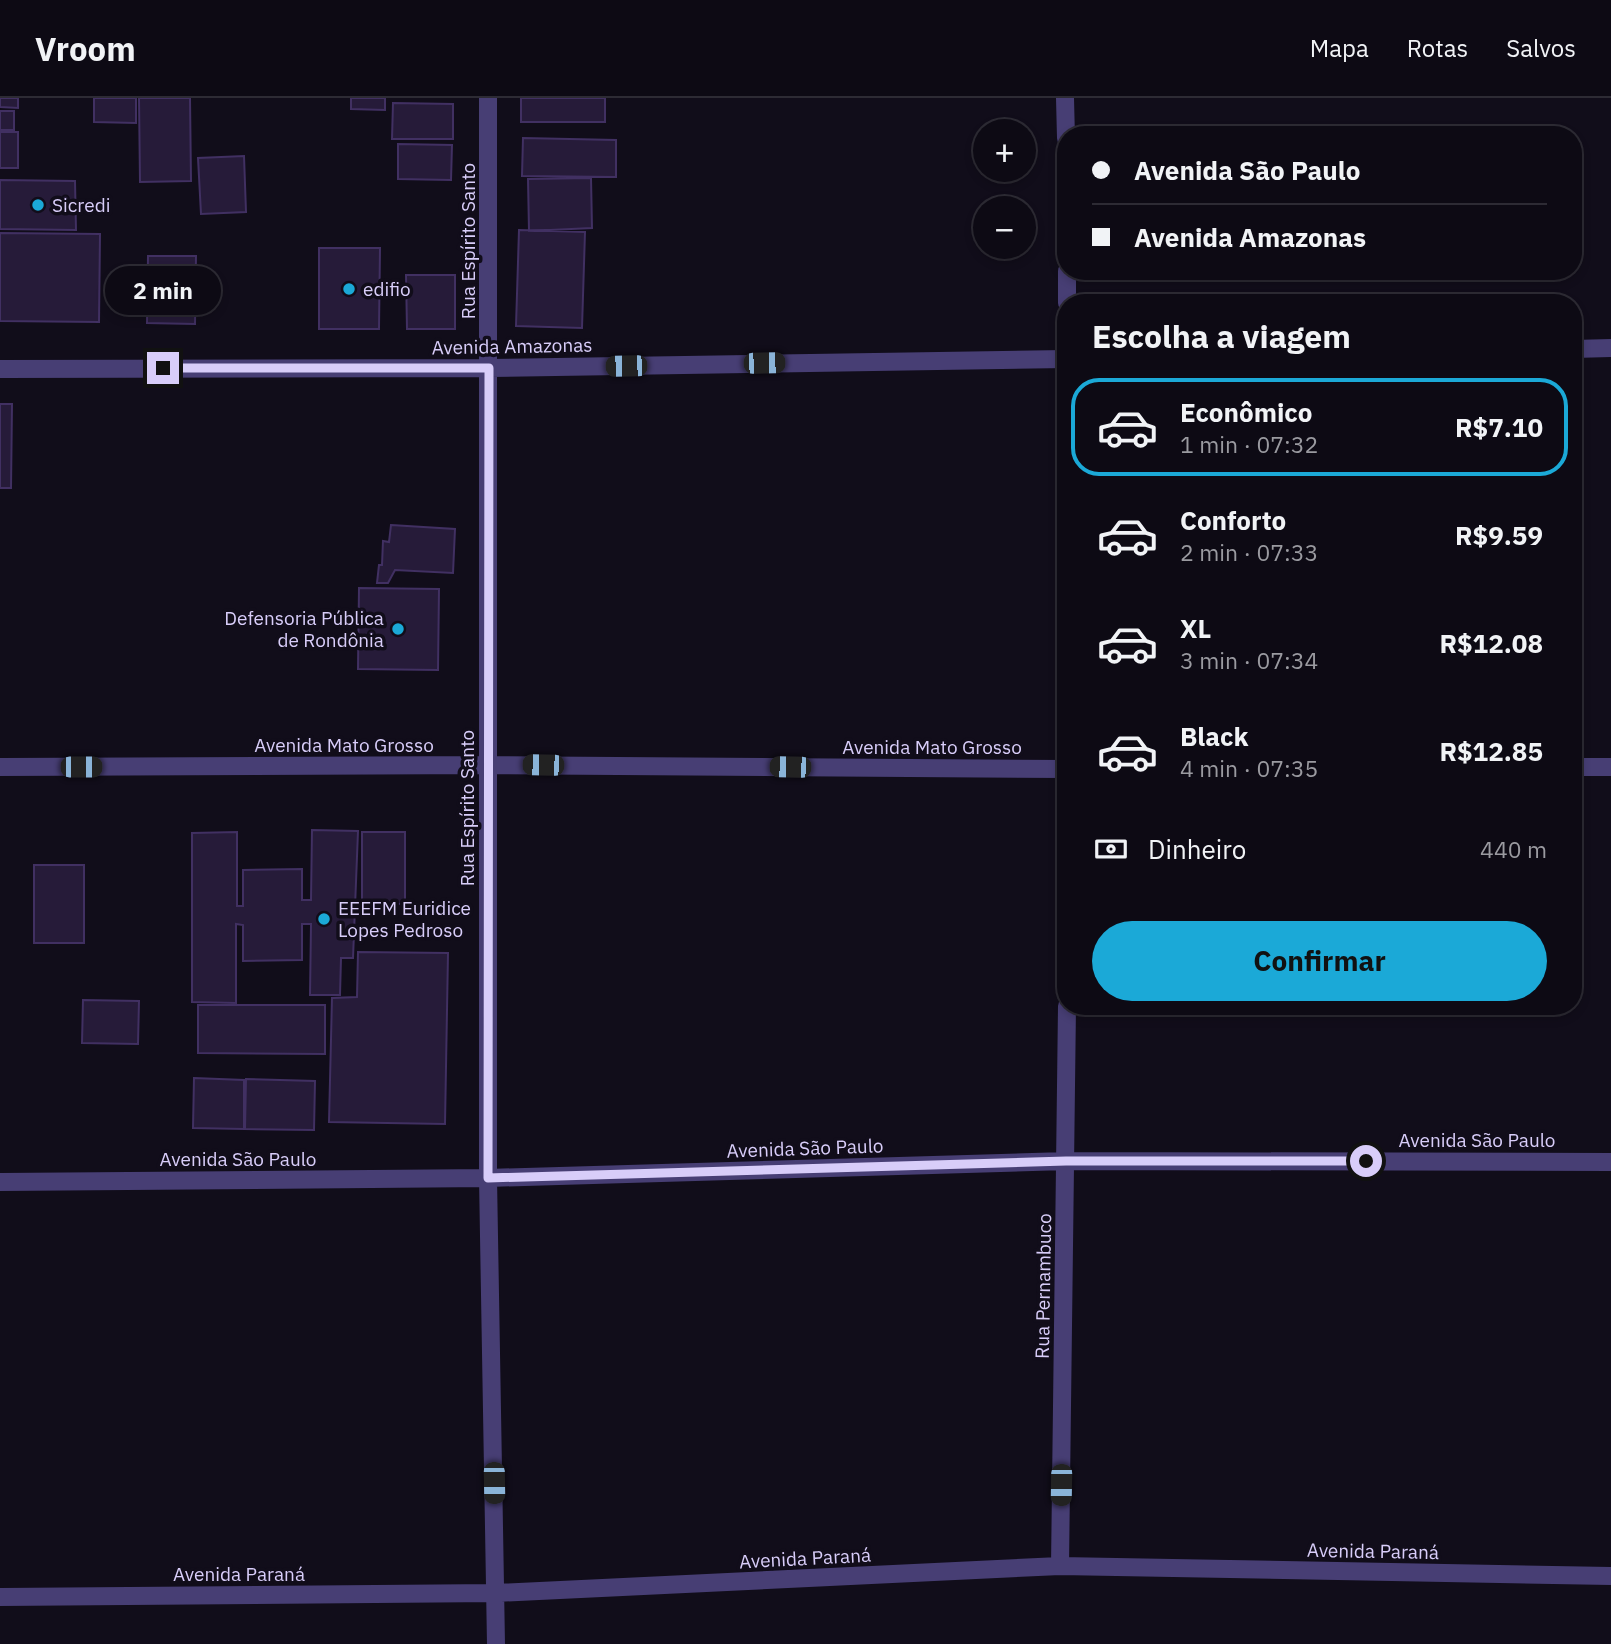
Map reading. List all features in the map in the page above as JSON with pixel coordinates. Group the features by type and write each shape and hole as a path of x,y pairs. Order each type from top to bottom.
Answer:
{"street":[{"name":"Rua Espírito Santo","path":"488,98 488,1178 496,1644"},
{"path":"1065,98 1066,126"},
{"path":"1582,349 1611,348"},
{"name":"Avenida Amazonas","path":"0,369 489,368 1057,359"},
{"name":"Avenida Mato Grosso","path":"0,767 488,765 1057,769"},
{"path":"1582,767 1611,767"},
{"name":"Rua Pernambuco","path":"1060,1566 1067,1015"},
{"name":"Avenida São Paulo","path":"0,1182 488,1178 1066,1161 1611,1161"},
{"name":"Avenida Paraná","path":"0,1597 496,1593 1060,1566 1611,1576"}],"building":[{"path":"0,98 18,98 18,108 0,107"},
{"path":"94,98 136,98 136,123 94,122"},
{"path":"139,98 190,98 191,181 140,182"},
{"path":"351,98 385,98 385,110 351,109"},
{"path":"521,98 605,98 605,122 521,122"},
{"path":"393,103 453,104 453,139 392,139"},
{"path":"0,111 14,111 14,130 0,130"},
{"path":"0,132 18,132 18,168 0,168"},
{"path":"523,138 616,140 616,177 522,176"},
{"path":"398,144 452,145 451,180 398,179"},
{"path":"244,156 246,212 201,214 198,158"},
{"path":"591,178 592,228 529,231 528,179"},
{"name":"Sicredi","path":"0,180 75,181 76,230 0,229"},
{"path":"519,230 585,232 582,328 516,326"},
{"path":"0,233 100,234 99,322 0,321"},
{"name":"edifio","path":"319,248 380,248 379,329 319,329"},
{"path":"148,256 196,256 195,324 147,323"},
{"path":"406,275 455,275 455,329 407,329"},
{"path":"0,404 12,404 11,488 0,488"},
{"path":"391,525 455,529 453,573 395,570 388,583 377,583 379,565 382,565 383,541 389,542"},
{"name":"Defensoria Pública de Rondônia","path":"359,588 439,589 438,670 358,669"},
{"path":"312,830 358,831 353,958 341,958 340,995 310,995 311,924 302,924 302,960 243,961 243,925 236,924 236,1003 192,1002 192,833 237,832 237,906 243,906 243,870 302,869 302,900 311,900"},
{"path":"362,832 405,832 405,904 362,903"},
{"path":"34,865 84,865 84,943 34,943"},
{"path":"358,952 448,953 445,1124 329,1122 332,998 357,997"},
{"path":"83,1000 139,1001 138,1044 82,1043"},
{"path":"198,1005 325,1005 325,1054 198,1053"},
{"path":"194,1078 244,1080 244,1129 193,1128"},
{"path":"246,1079 315,1081 314,1130 245,1129"}],"place":[{"name":"Sicredi","path":"38,205"},
{"name":"edifio","path":"349,289"},
{"name":"Defensoria Pública de Rondônia","path":"398,629"},
{"name":"EEEFM Euridice Lopes Pedroso","path":"324,919"}],"route":[{"path":"163,368 489,368 488,1178 1066,1161 1366,1161"}]}
